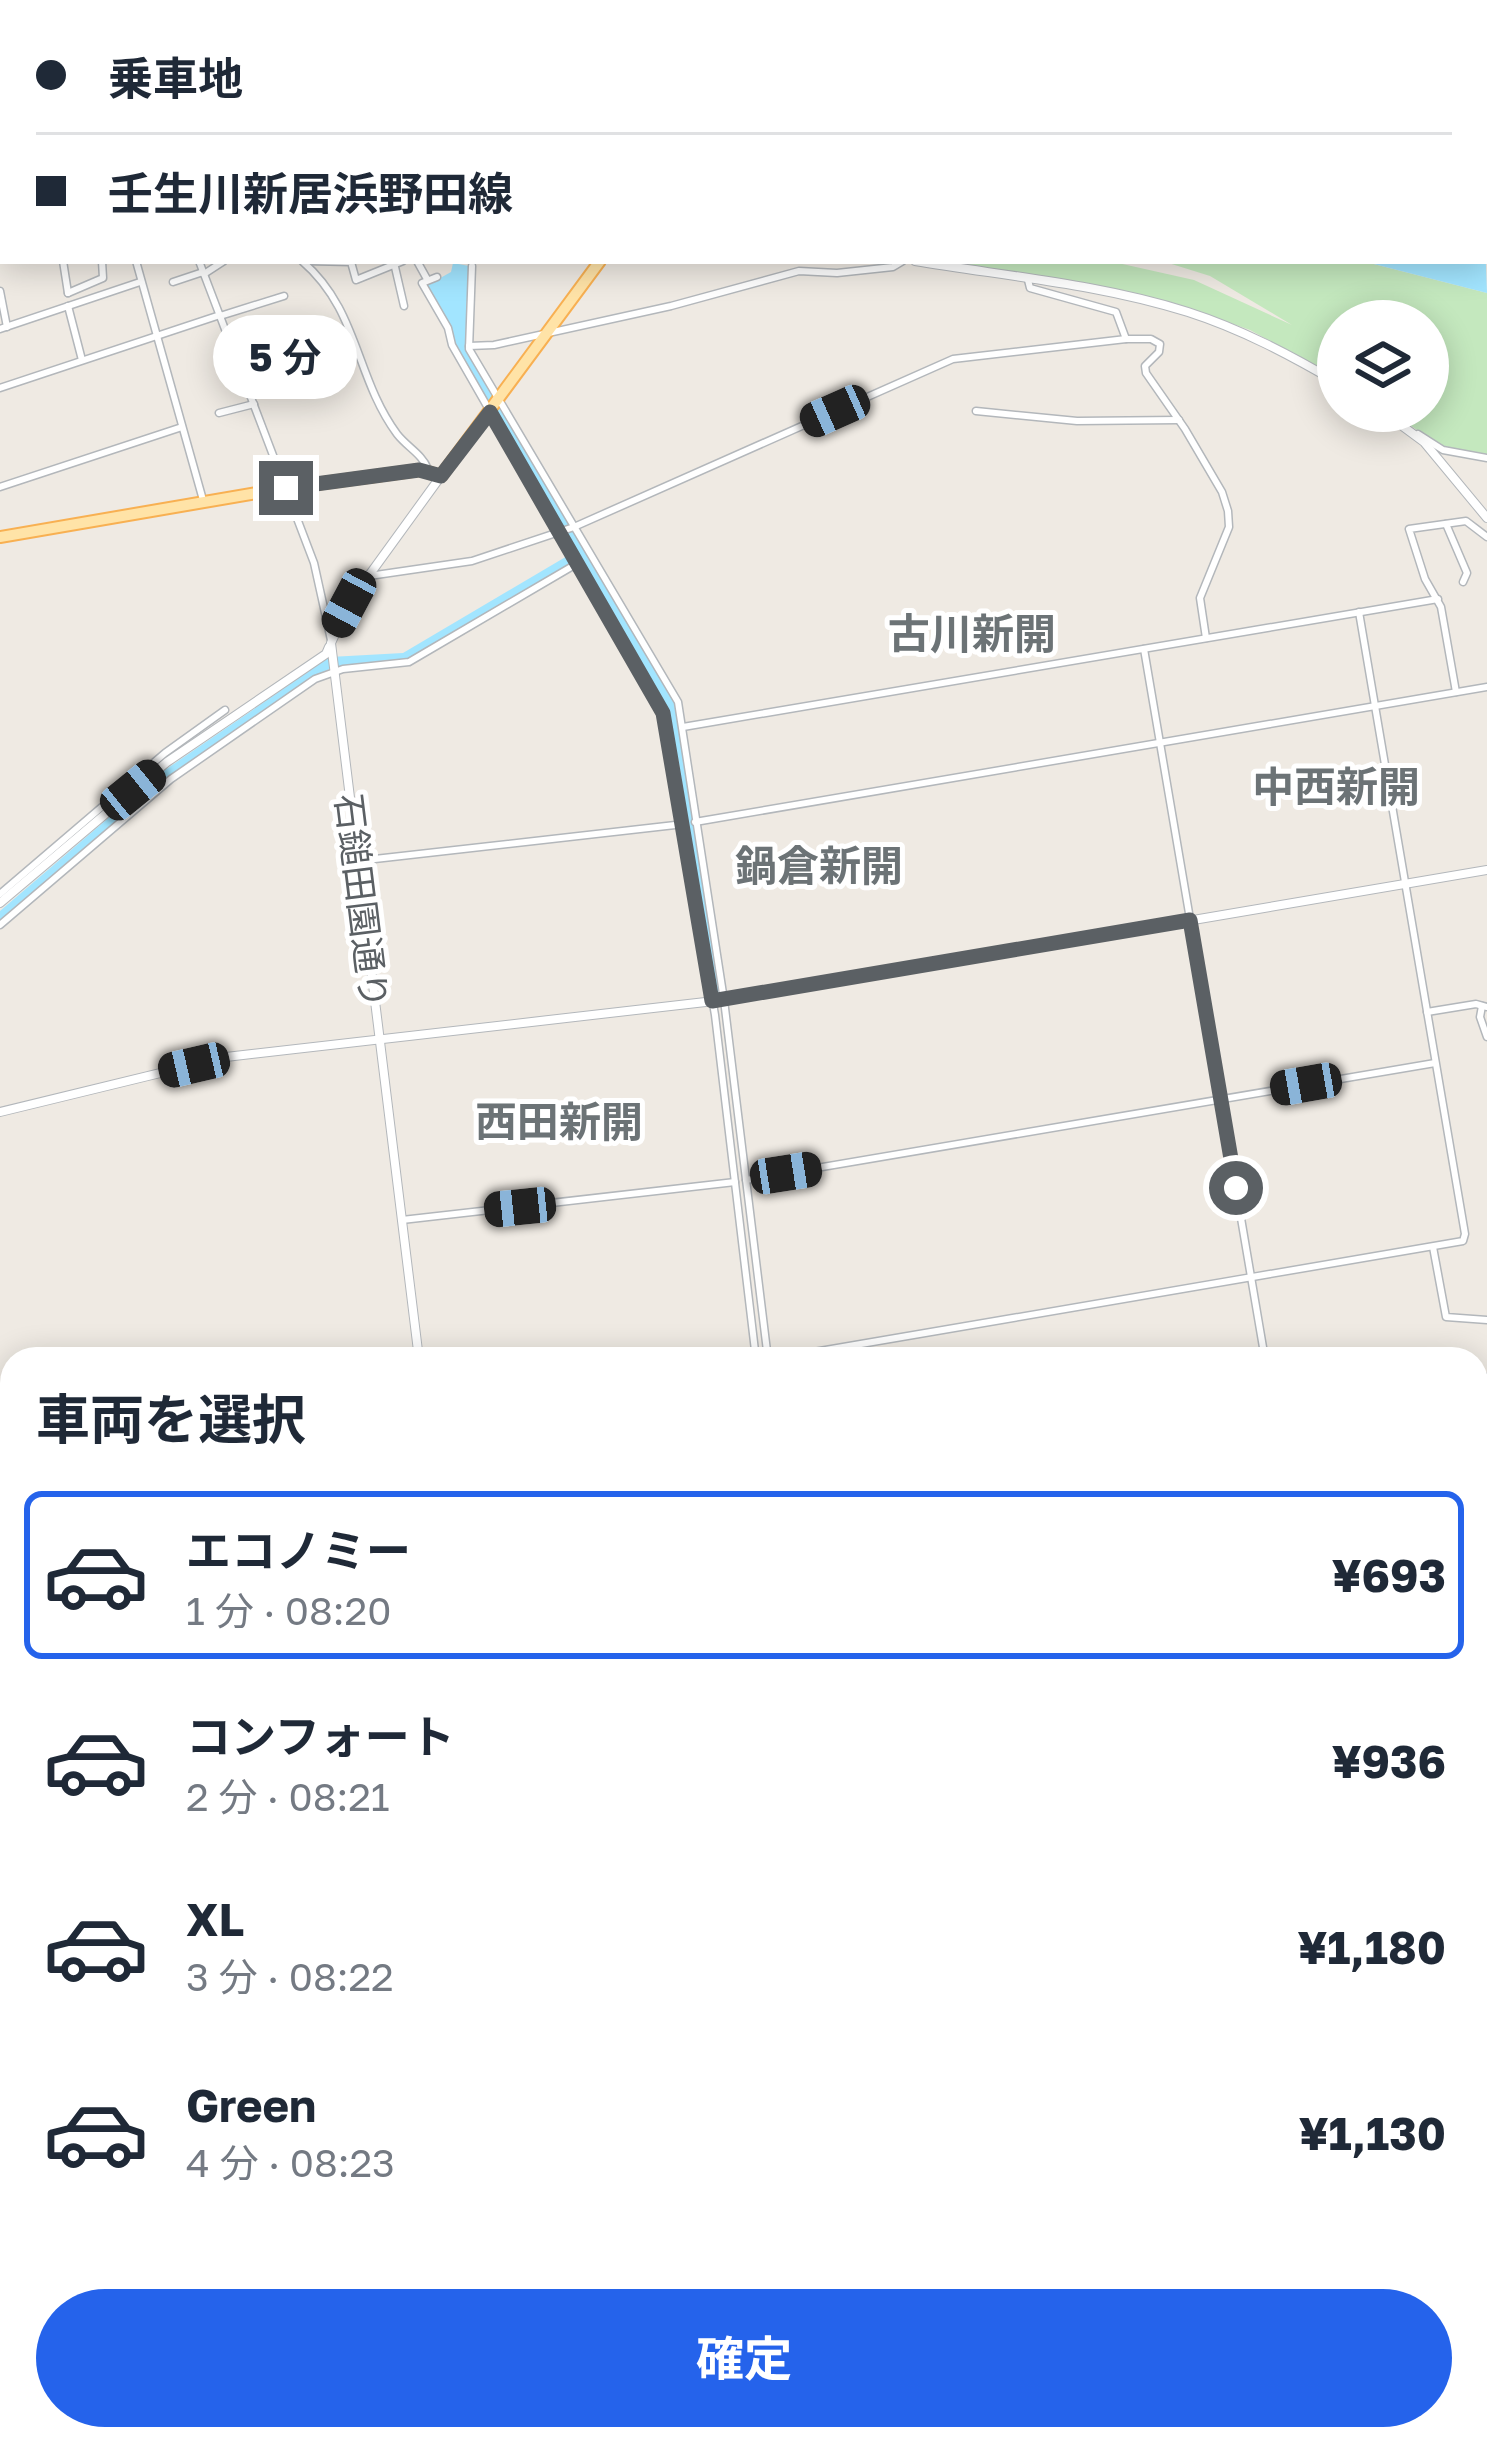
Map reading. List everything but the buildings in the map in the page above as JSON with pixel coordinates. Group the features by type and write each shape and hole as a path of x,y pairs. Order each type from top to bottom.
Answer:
{"main road":[{"path":"0,537 203,500 435,473 495,407 598,264"}],"street":[{"path":"63,264 82,360"},
{"path":"68,292 103,278 102,264"},
{"path":"137,264 203,500"},
{"path":"200,264 320,580 331,643"},
{"path":"172,282 219,264"},
{"path":"0,903 167,762 326,654 349,603 435,473 398,435 357,356 340,304 307,264"},
{"path":"352,264 356,280 399,264"},
{"path":"420,264 432,278 422,283 495,407 674,694 683,727 768,1347"},
{"path":"469,346 671,306 800,271 837,273 898,264"},
{"path":"933,264 1186,312 1246,334 1317,372"},
{"path":"472,266 469,346 495,407 561,532 658,702 671,747 718,1000 755,1347"},
{"path":"395,267 404,307"},
{"path":"1028,280 1030,288 1116,312 1126,339"},
{"path":"0,291 4,328 140,282"},
{"path":"0,388 284,296"},
{"path":"369,576 472,561 573,528 953,359 1151,338 1160,344 1159,352 1148,361 1145,373 1179,420 1222,492 1228,511 1229,527 1200,598 1206,638"},
{"path":"219,413 254,404"},
{"path":"976,411 1077,421 1179,420"},
{"path":"0,487 182,427"},
{"path":"1412,432 1487,518"},
{"path":"1413,432 1438,448 1487,458"},
{"path":"1456,692 1438,599 1425,579 1408,532 1466,521 1487,537"},
{"path":"1445,524 1467,573 1463,582"},
{"path":"0,925 171,779 257,716 334,671 409,662 578,563"},
{"path":"683,727 1438,599"},
{"path":"840,1347 1465,1238 1359,612"},
{"name":"石鎚田園通り","path":"331,643 418,1347"},
{"path":"1144,649 1263,1347"},
{"path":"695,822 1487,687"},
{"path":"0,894 166,753 225,710"},
{"path":"357,861 684,824"},
{"path":"0,1112 226,1057 718,1000 1487,870"},
{"path":"1427,1012 1485,1007"},
{"path":"1485,1007 1480,1017 1487,1037"},
{"path":"746,1180 1435,1063"},
{"path":"402,1220 735,1182"},
{"path":"1433,1247 1446,1318 1487,1320"}],"green space":[{"path":"962,264 1122,264 1194,280 1292,325 1210,276 1172,264 1374,264 1487,293 1487,455 1439,445 1420,432 1449,432 1449,300 1317,300 1317,367 1250,330 1177,304"}],"water":[{"path":"453,264 469,266 467,349 676,704 720,995 715,996 679,763 666,709 578,560 407,660 331,668 306,682 173,774 0,922 0,911 162,772 330,657 403,653 574,552 454,345 426,286 451,272"},
{"path":"1374,264 1486,264 1487,293"}],"district":[{"name":"古川新開","path":"972,633"},
{"name":"中西新開","path":"1336,786"},
{"name":"鍋倉新開","path":"819,865"},
{"name":"西田新開","path":"559,1121"}],"route":[{"path":"286,488 419,470 441,476 490,412 663,713 712,1001 1190,920 1236,1188"}]}
